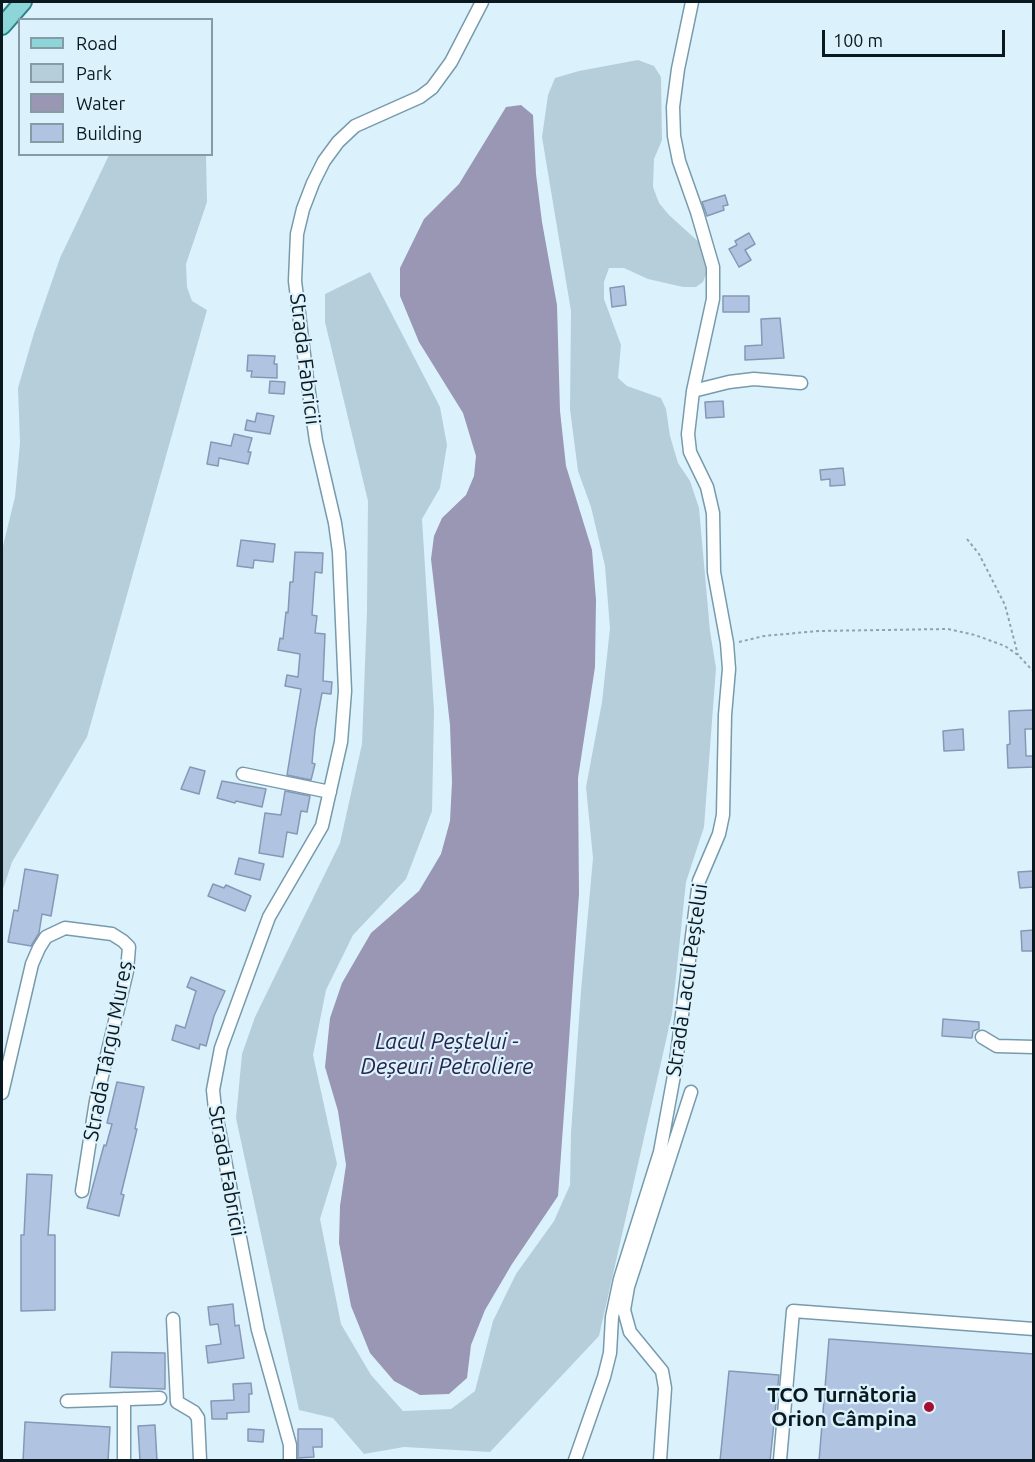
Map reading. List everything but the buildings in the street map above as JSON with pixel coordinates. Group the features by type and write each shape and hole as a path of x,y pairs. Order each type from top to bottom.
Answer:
{"main road":[{"path":"2,26 23,2"}],"street":[{"name":"Strada Fabricii","path":"290,1461 290,1445 258,1330 239,1239 213,1090 220,1048 263,930 322,826 341,742 345,691 341,586 335,523 316,441 301,336 295,281 297,234 303,209 314,183 324,161 338,142 355,126 420,97 432,88 451,62 482,2"},
{"name":"Strada Lacul Peștelui","path":"574,1461 604,1377 610,1353 612,1317 620,1279 660,1152 675,1070 699,881 723,815 728,644 714,572 713,513 706,487 690,452 687,434 693,391 713,299 713,267 679,161 674,136 673,107 678,69 692,2"},
{"path":"693,391 729,382 754,379 801,383"},
{"path":"243,774 286,781 330,792"},
{"name":"Strada Târgu Mureș","path":"2,1093 32,964 46,937 65,928 112,934 123,941 129,946 127,971 96,1101 81,1191"},
{"path":"982,1037 997,1046 1034,1047"},
{"path":"660,1461 665,1388 662,1371 630,1332 624,1310 628,1287 691,1092"},
{"path":"780,1461 793,1311 1034,1329"},
{"path":"173,1318 177,1402 194,1412 198,1418 200,1461"},
{"path":"67,1401 159,1398"},
{"path":"124,1399 124,1461"}],"path":[{"path":"967,539 979,554 1005,605 1018,655"},
{"path":"728,644 764,636 818,631 941,628 960,631 1005,646 1018,655 1034,672"}],"green space":[{"path":"638,60 654,66 661,77 662,140 654,159 653,187 659,203 669,215 701,244 708,269 703,282 696,287 683,287 648,279 624,268 609,268 604,282 604,299 621,345 618,378 627,386 661,398 666,409 670,436 678,463 690,481 699,508 710,631 716,668 704,827 686,882 672,1014 599,1336 490,1452 404,1447 364,1454 333,1418 299,1410 236,1118 242,1054 255,1017 340,843 362,744 368,501 325,322 325,294 370,272 440,407 447,445 440,488 422,519 434,711 432,811 406,879 353,935 326,990 313,1055 337,1164 320,1219 341,1324 371,1375 403,1411 451,1409 475,1391 493,1321 516,1274 554,1221 570,1185 571,1133 593,858 586,787 602,702 610,628 605,566 591,507 578,471 570,409 571,311 542,137 548,95 555,78"},
{"path":"109,156 206,156 207,202 186,264 187,287 192,301 207,310 87,737 12,862 2,892 2,550 15,497 20,443 18,388 60,258"}],"water":[{"name":"Lacul Peștelui - Deșeuri Petroliere","path":"521,105 533,115 536,174 542,222 557,305 560,411 566,466 592,550 596,600 595,667 578,778 579,894 558,1196 512,1264 485,1310 471,1345 467,1378 449,1394 420,1395 394,1381 370,1353 351,1306 339,1243 340,1206 346,1165 338,1111 325,1067 330,1018 342,983 371,933 419,891 441,854 450,821 452,782 450,725 431,559 434,536 442,518 466,495 474,476 476,456 463,413 419,342 400,296 400,268 424,219 459,184 506,107"}],"place":[{"name":"TCO Turnătoria Orion Câmpina","path":"929,1407"}]}
